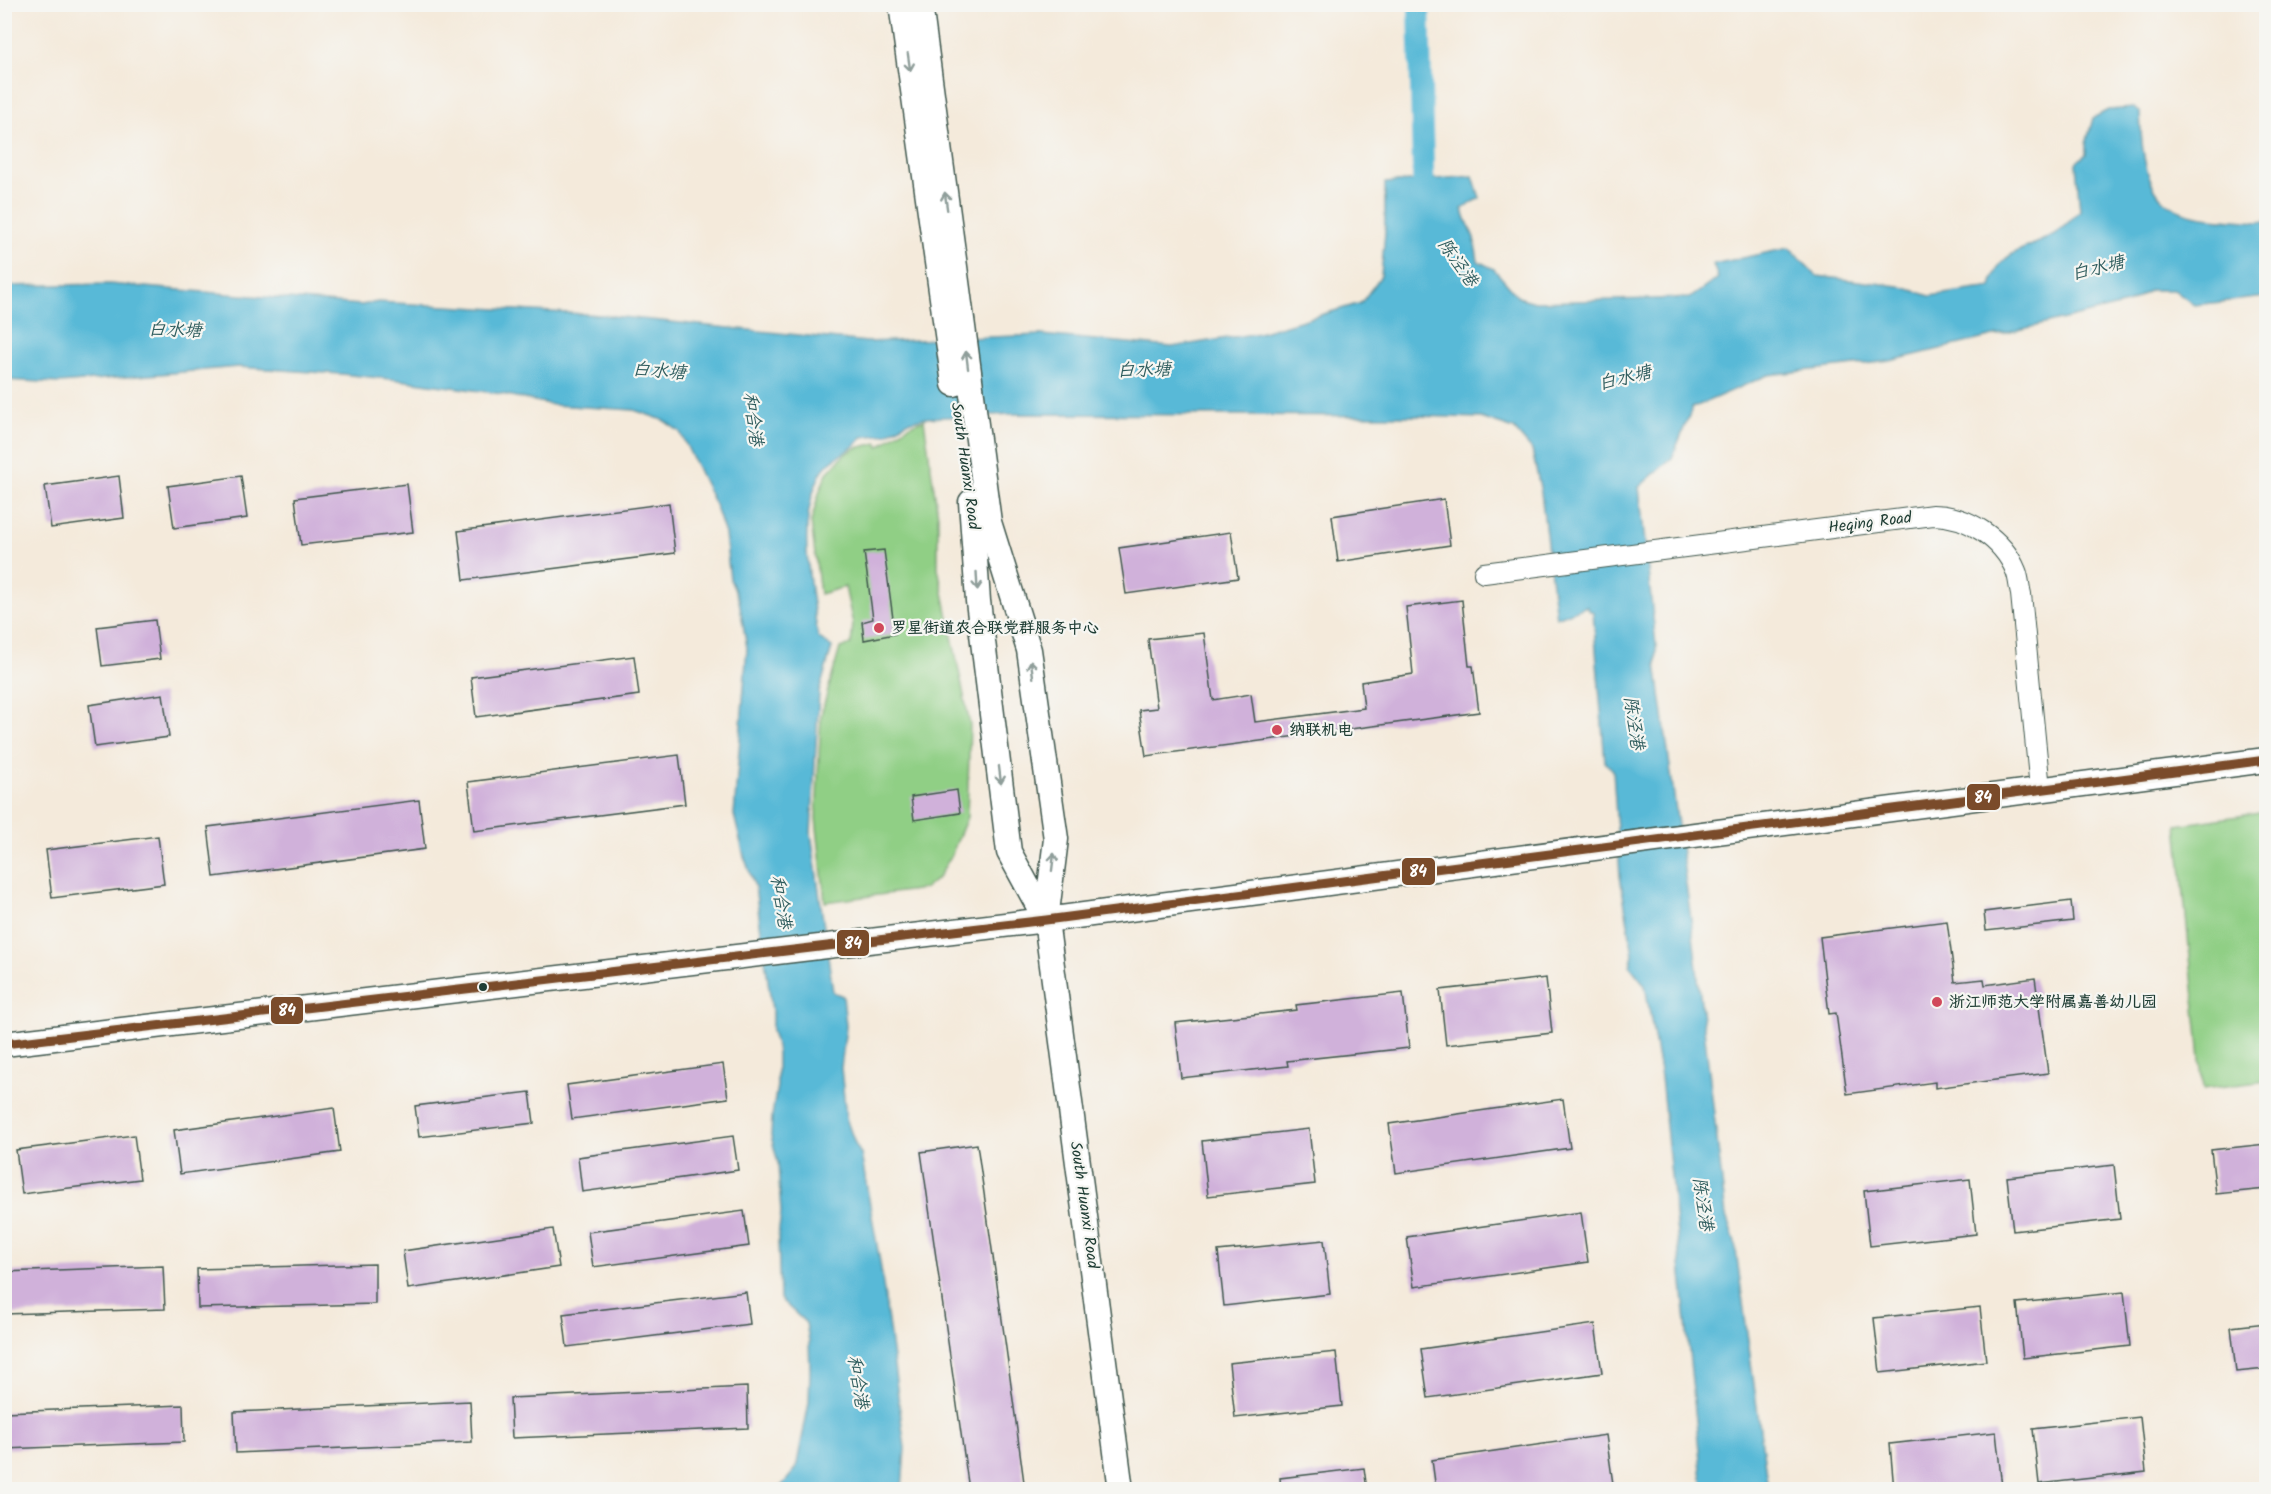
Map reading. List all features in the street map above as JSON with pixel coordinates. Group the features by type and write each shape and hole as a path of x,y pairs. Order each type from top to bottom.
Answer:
{"street":[{"name":"South Huanxi Road","path":"901,4 945,260 981,522 978,601 1009,852 1046,920"},
{"name":"South Huanxi Road","path":"920,4 945,260"},
{"name":"Heqing Road","path":"1484,573 1933,515 1947,515 1967,522 1986,534 2003,549 2016,571 2021,594 2040,789"},
{"name":"South Huanxi Road","path":"981,522 1029,650 1056,839 1046,920 1121,1490"},
{"path":"4,1044 1046,920 2266,760"}],"green space":[{"path":"924,420 938,516 938,568 970,725 967,817 951,856 938,878 924,889 825,902 816,818 821,715 840,648 851,645 853,624 845,587 820,594 811,522 827,473 845,454 856,448 878,443 879,447 906,428"},
{"path":"2266,812 2266,1081 2203,1089 2177,825"}],"water":[{"path":"2134,108 2140,112 2141,137 2149,176 2154,188 2171,206 2179,211 2200,216 2266,221 2266,297 2194,305 2174,290 2150,290 2127,304 1890,361 1768,375 1692,408 1672,458 1639,487 1656,645 1656,664 1693,935 1726,1216 1735,1243 1768,1489 1703,1489 1661,1077 1645,985 1630,966 1633,954 1620,876 1613,770 1605,762 1593,612 1588,610 1587,606 1556,618 1541,492 1532,450 1514,429 1481,418 1416,416 1014,414 923,418 907,422 887,434 862,437 853,447 823,469 812,496 808,516 807,556 818,637 832,647 819,692 811,833 833,992 843,996 846,1026 841,1068 846,1118 861,1154 880,1262 905,1448 902,1489 778,1490 796,1469 809,1403 809,1341 806,1323 780,1299 778,1237 781,1213 778,1163 771,1136 777,1086 777,1048 772,1031 772,1010 755,887 744,856 734,815 747,648 739,600 730,579 725,534 716,507 680,432 663,420 634,410 553,405 502,394 341,374 238,367 60,383 5,380 5,286 109,284 361,305 378,302 602,315 867,342 1041,335 1172,347 1259,333 1361,303 1381,276 1385,233 1385,183 1473,176 1480,198 1462,209 1474,238 1478,261 1494,269 1518,297 1535,302 1690,298 1718,278 1713,264 1789,248 1817,276 1899,286 1930,296 1991,287 2000,264 2007,257 2056,233 2065,225 2080,211 2076,163 2086,154 2086,144 2093,118 2108,110"}],"building":[{"path":"119,476 124,518 51,528 45,486"},
{"path":"241,476 247,518 174,528 168,486"},
{"path":"407,484 413,532 301,545 295,498"},
{"path":"1444,499 1450,545 1338,562 1332,516"},
{"path":"669,503 675,553 464,580 458,531"},
{"path":"1231,532 1238,578 1126,594 1119,548"},
{"path":"884,550 895,634 864,640 862,622 873,619 864,552"},
{"path":"1462,600 1469,666 1473,666 1479,712 1146,756 1139,710 1157,708 1148,639 1204,633 1213,700 1251,694 1255,722 1364,708 1361,682 1413,674 1406,607"},
{"path":"155,620 160,659 102,666 97,627"},
{"path":"634,656 639,695 476,717 471,677"},
{"path":"163,694 169,737 95,747 89,705"},
{"path":"679,755 685,804 474,831 468,782"},
{"path":"957,790 960,813 914,820 911,797"},
{"path":"419,800 425,849 214,877 208,827"},
{"path":"158,836 164,884 52,898 46,850"},
{"path":"2071,901 2073,921 1986,931 1984,912"},
{"path":"1947,921 1955,982 1984,979 1985,985 2035,978 2048,1073 1935,1088 1935,1082 1847,1094 1836,1013 1829,1014 1820,937"},
{"path":"1546,978 1552,1033 1446,1045 1440,990"},
{"path":"1403,993 1409,1048 1287,1061 1288,1066 1181,1078 1175,1023 1297,1010 1296,1005"},
{"path":"723,1064 728,1098 572,1119 567,1085"},
{"path":"530,1092 534,1123 419,1137 415,1106"},
{"path":"1563,1099 1570,1148 1396,1173 1389,1124"},
{"path":"334,1108 340,1152 180,1174 174,1130"},
{"path":"1309,1129 1315,1184 1208,1196 1202,1141"},
{"path":"134,1135 140,1179 22,1194 16,1150"},
{"path":"733,1136 738,1170 582,1192 578,1157"},
{"path":"977,1144 1025,1490 969,1490 921,1152"},
{"path":"2266,1144 2266,1189 2216,1194 2211,1150"},
{"path":"2114,1165 2120,1219 2013,1231 2007,1177"},
{"path":"1970,1179 1976,1234 1870,1246 1864,1191"},
{"path":"744,1211 749,1246 593,1267 588,1232"},
{"path":"1581,1212 1588,1262 1414,1287 1407,1237"},
{"path":"553,1229 559,1267 408,1289 403,1251"},
{"path":"1324,1240 1330,1294 1224,1306 1218,1251"},
{"path":"375,1264 375,1304 198,1308 197,1269"},
{"path":"163,1266 165,1309 4,1314 4,1272"},
{"path":"746,1292 750,1324 567,1347 563,1314"},
{"path":"2124,1292 2130,1346 2023,1358 2017,1303"},
{"path":"1980,1307 1986,1361 1880,1373 1874,1318"},
{"path":"2266,1323 2266,1369 2236,1372 2231,1327"},
{"path":"1595,1324 1602,1373 1428,1398 1421,1349"},
{"path":"1336,1352 1342,1406 1235,1418 1229,1363"},
{"path":"747,1387 748,1428 512,1438 510,1398"},
{"path":"470,1401 472,1442 236,1453 234,1412"},
{"path":"183,1405 184,1442 4,1449 4,1412"},
{"path":"2140,1417 2146,1472 2039,1484 2033,1429"},
{"path":"1996,1432 2002,1487 1978,1490 1894,1490 1890,1444"},
{"path":"1606,1435 1613,1484 1577,1490 1436,1490 1432,1460"},
{"path":"1364,1468 1367,1490 1281,1490 1280,1478"}],"waterway":[{"name":"陈泾港","path":"1419,4 1424,210"}],"transit line":[{"name":"84","path":"4,1044 1046,920 2266,760"}],"place":[{"name":"罗星街道农合联党群服务中心","path":"879,628"},
{"name":"纳联机电","path":"1277,730"},
{"name":"浙江师范大学附属嘉善幼儿园","path":"1937,1002"}],"water label":[{"name":"白水塘","path":"2098,269"},
{"name":"白水塘","path":"175,331"},
{"name":"白水塘","path":"1144,371"},
{"name":"白水塘","path":"659,372"},
{"name":"白水塘","path":"1625,379"},
{"name":"和合港","path":"752,419"},
{"name":"和合港","path":"780,902"},
{"name":"和合港","path":"857,1382"}]}
